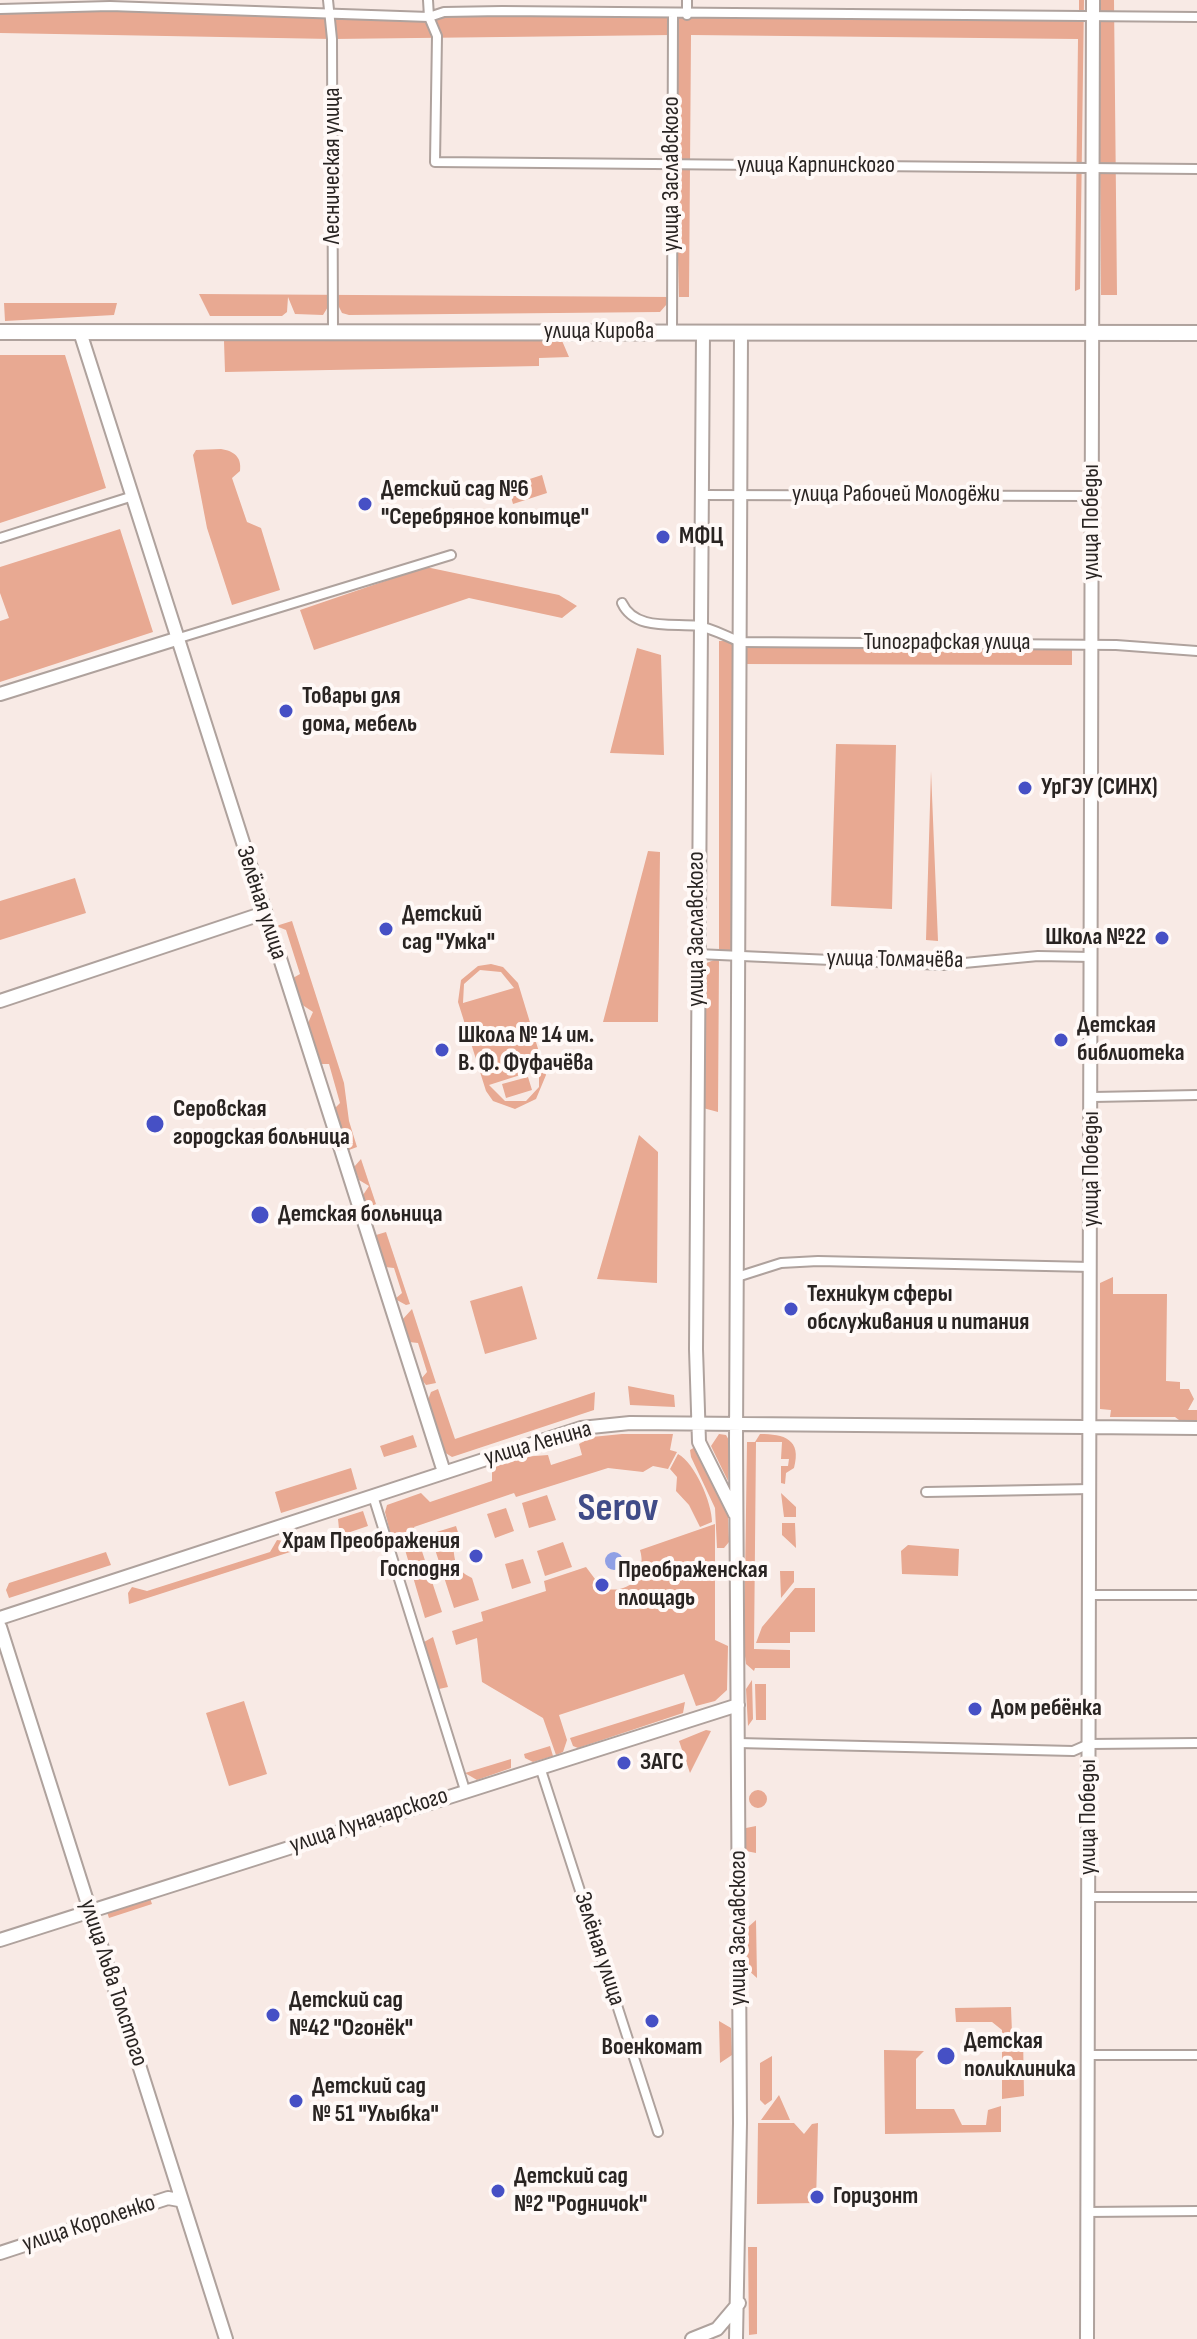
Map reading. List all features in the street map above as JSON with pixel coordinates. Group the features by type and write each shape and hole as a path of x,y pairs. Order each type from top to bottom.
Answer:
{"main road":[{"name":"улица Кирова","path":"0,332 1197,333"}],"street":[{"name":"Лесническая улица","path":"328,0 332,39 333,332"},
{"path":"428,0 429,17"},
{"path":"687,0 687,15"},
{"name":"улица Победы","path":"1087,2339 1093,1097 1093,0"},
{"path":"0,9 110,3 189,11 328,12 429,17 444,12 502,11 673,15 1197,17"},
{"name":"улица Заславского","path":"672,332 673,15"},
{"name":"улица Карпинского","path":"429,17 437,36 435,162 1197,169"},
{"name":"Зелёная улица","path":"80,332 130,497 444,1472"},
{"name":"улица Заславского","path":"703,332 699,495 697,954 699,1442 736,1517"},
{"name":"улица Заславского","path":"736,2339 739,2303 736,1424 741,332"},
{"name":"улица Рабочей Молодёжи","path":"699,495 1092,496"},
{"path":"0,538 130,497"},
{"path":"0,694 451,555"},
{"path":"622,603 627,613 640,620 700,626"},
{"name":"Типографская улица","path":"700,626 741,642 1091,644 1197,651"},
{"path":"0,1001 264,913"},
{"name":"улица Толмачёва","path":"697,954 943,965 1038,956 1092,957"},
{"path":"1093,1097 1197,1095"},
{"path":"737,1277 781,1263 818,1261 1092,1267"},
{"name":"улица Ленина","path":"0,1618 581,1428 630,1423 699,1423 1197,1428"},
{"path":"926,1492 1091,1489"},
{"path":"373,1496 465,1790"},
{"path":"1090,1595 1197,1595"},
{"name":"улица Льва Толстого","path":"0,1627 167,2152 179,2200 226,2339"},
{"name":"улица Луначарского","path":"0,1940 738,1705"},
{"path":"738,1743 1073,1751 1089,1744 1197,1743"},
{"name":"Зелёная улица","path":"540,1767 658,2132"},
{"path":"1089,1897 1197,1897"},
{"path":"1088,2055 1197,2055"},
{"name":"улица Короленко","path":"0,2253 168,2198 179,2200"},
{"path":"1087,2212 1197,2211"},
{"path":"692,2339 717,2329 739,2303"}],"shaded area":[{"path":"1079,0 1084,0 1080,289 1075,291 1078,39 691,35 689,297 679,297 672,35 332,39 0,33 0,9 110,6 429,17 444,12 1079,17"},
{"path":"1099,0 1114,0 1117,295 1101,295"},
{"path":"199,294 673,297 660,312 349,315 342,313 334,297 323,315 295,314 288,297 287,312 282,316 210,316"},
{"path":"4,303 117,303 114,315 5,321"},
{"path":"560,336 569,357 539,358 539,366 225,372 224,341"},
{"path":"0,355 65,355 106,488 0,523"},
{"path":"196,450 230,451 238,458 240,471 232,478 247,522 261,528 280,590 232,605 207,528 193,455"},
{"path":"542,475 547,493 513,504 508,486"},
{"path":"120,529 153,632 0,682 0,621 9,618 0,593 0,567"},
{"path":"426,567 559,595 577,606 562,618 469,598 314,650 300,610"},
{"path":"719,641 1072,644 1072,665 741,664 740,955 719,954"},
{"path":"637,648 661,655 664,755 610,753"},
{"path":"836,744 896,745 892,909 831,906"},
{"path":"931,771 938,941 926,940"},
{"path":"648,851 660,852 658,1022 603,1022"},
{"path":"75,878 86,913 0,940 0,901"},
{"path":"292,921 344,1083 349,1121 357,1147 349,1150 335,1108 340,1103 329,1064 321,1064 308,1023 313,1012 301,1004 293,978 300,974 286,930 276,926"},
{"path":"719,958 718,1112 703,1108 704,964"},
{"path":"491,964 503,967 518,983 546,1075 536,1099 515,1109 493,1101 486,1091 458,1002 461,980 478,966","holes":["480,970 501,972 514,988 463,1003 464,984","539,1069 539,1087 526,1101 505,1101 489,1085"]},
{"path":"528,1077 532,1090 506,1098 502,1084"},
{"path":"639,1135 658,1152 657,1283 597,1279"},
{"path":"361,1159 376,1204 367,1208 363,1195 369,1186 359,1180 354,1167"},
{"path":"386,1232 410,1304 395,1299 402,1293 394,1268 385,1267 376,1235"},
{"path":"1113,1277 1113,1294 1167,1294 1166,1381 1180,1382 1180,1389 1189,1389 1194,1399 1188,1410 1197,1410 1197,1423 1183,1423 1175,1417 1110,1417 1111,1410 1100,1409 1100,1283"},
{"path":"522,1286 537,1339 485,1354 470,1301"},
{"path":"412,1309 436,1383 426,1385 421,1379 427,1372 418,1343 409,1342 402,1320"},
{"path":"628,1386 674,1395 675,1407 630,1405"},
{"path":"438,1389 455,1439 595,1392 594,1410 452,1457 444,1452 428,1400 431,1392"},
{"path":"673,1434 670,1450 677,1452 668,1469 653,1466 643,1472 608,1468 516,1497 514,1493 414,1527 442,1612 425,1618 401,1536 391,1536 385,1512 387,1505 421,1493 430,1502 492,1481 492,1468 522,1457 548,1455 551,1465 582,1455 579,1444 592,1437"},
{"path":"719,1434 726,1435 730,1442 728,1481 711,1446"},
{"path":"760,1434 777,1435 789,1440 796,1458 794,1468 786,1473 785,1484 781,1483 781,1466 788,1466 789,1459 781,1459 782,1442 756,1442 754,1649 790,1650 790,1668 755,1668 754,1671 746,1664 744,1648 747,1442 755,1442"},
{"path":"413,1435 417,1447 384,1457 380,1446"},
{"path":"695,1447 728,1514 729,1542 724,1548 717,1548 715,1508 691,1457 690,1450"},
{"path":"678,1454 696,1474 709,1505 712,1522 700,1527 689,1505 676,1491 677,1477 670,1469"},
{"path":"351,1468 357,1489 281,1513 275,1492"},
{"path":"781,1493 796,1507 796,1517 784,1517"},
{"path":"547,1495 556,1520 529,1528 522,1503"},
{"path":"506,1508 514,1531 495,1538 487,1514"},
{"path":"363,1511 368,1526 297,1550 295,1544 339,1529 338,1519"},
{"path":"782,1523 795,1523 796,1548 782,1535"},
{"path":"715,1524 715,1640 728,1646 727,1690 715,1701 696,1706 684,1674 559,1715 567,1740 563,1752 556,1755 543,1718 482,1682 477,1638 456,1645 452,1631 483,1621 481,1612 546,1591 544,1581 586,1567 601,1587 626,1587 641,1569 640,1550"},
{"path":"456,1526 461,1542 453,1545 455,1560 459,1568 472,1578 479,1600 454,1608 430,1534"},
{"path":"277,1540 285,1541 290,1552 129,1604 128,1593 132,1587 147,1591 270,1552"},
{"path":"563,1542 572,1567 545,1576 537,1551"},
{"path":"908,1545 959,1549 958,1576 902,1574 901,1551"},
{"path":"106,1552 111,1565 9,1598 6,1590 9,1583"},
{"path":"523,1559 531,1583 512,1589 505,1564"},
{"path":"780,1571 794,1571 794,1582 781,1598"},
{"path":"795,1588 815,1588 815,1632 790,1632 790,1643 756,1643 762,1627"},
{"path":"433,1637 448,1687 439,1689 424,1642"},
{"path":"752,1680 753,1719 748,1726 746,1689"},
{"path":"755,1684 766,1684 766,1720 756,1720"},
{"path":"244,1701 267,1774 229,1786 206,1713"},
{"path":"685,1702 683,1713 578,1748 573,1746 570,1738"},
{"path":"706,1730 711,1731 690,1773 679,1741"},
{"path":"550,1746 553,1756 533,1762 525,1758 524,1754"},
{"path":"511,1759 511,1768 477,1780 465,1773"},
{"path":"758,1790 767,1799 758,1808 749,1799"},
{"path":"756,1826 756,1853 746,1851 746,1828"},
{"path":"149,1895 152,1904 109,1918 106,1909"},
{"path":"756,1920 757,1978 747,1969 747,1928"},
{"path":"1011,2007 1012,2033 1023,2034 1024,2096 1002,2099 1002,2030 992,2022 956,2022 955,2008"},
{"path":"719,2021 731,2028 732,2055 720,2063"},
{"path":"884,2050 924,2051 916,2059 916,2109 954,2109 962,2125 986,2125 988,2110 1001,2106 1001,2132 885,2134"},
{"path":"772,2056 772,2100 765,2105 760,2100 760,2063"},
{"path":"779,2095 790,2120 761,2120"},
{"path":"758,2123 794,2123 804,2134 812,2124 818,2123 816,2203 757,2204"},
{"path":"748,2247 757,2247 757,2334 749,2335"}],"water":[{"path":"610,1552 618,1552 623,1561 621,1568 610,1570 605,1565 605,1557"}],"place":[{"name":"Детский сад №6 \"Серебряное копытце\"","path":"365,504"},
{"name":"МФЦ","path":"663,537"},
{"name":"Товары для дома, мебель","path":"286,711"},
{"name":"УрГЭУ (СИНХ)","path":"1025,788"},
{"name":"Детский сад \"Умка\"","path":"386,929"},
{"name":"Школа №22","path":"1162,938"},
{"name":"Детская библиотека","path":"1061,1040"},
{"name":"Школа № 14 им. В. Ф. Фуфачёва","path":"442,1050"},
{"name":"Серовская городская больница","path":"155,1124"},
{"name":"Детская больница","path":"260,1215"},
{"name":"Техникум сферы обслуживания и питания","path":"791,1309"},
{"name":"Храм Преображения Господня","path":"476,1556"},
{"name":"Преображенская площадь","path":"602,1585"},
{"name":"Дом ребёнка","path":"975,1709"},
{"name":"ЗАГС","path":"624,1763"},
{"name":"Детский сад №42 \"Огонёк\"","path":"273,2015"},
{"name":"Военкомат","path":"652,2021"},
{"name":"Детская поликлиника","path":"946,2056"},
{"name":"Детский сад № 51 \"Улыбка\"","path":"296,2101"},
{"name":"Детский сад №2 \"Родничок\"","path":"498,2191"},
{"name":"Горизонт","path":"817,2197"}],"district":[{"name":"Serov","path":"618,1510"}]}
